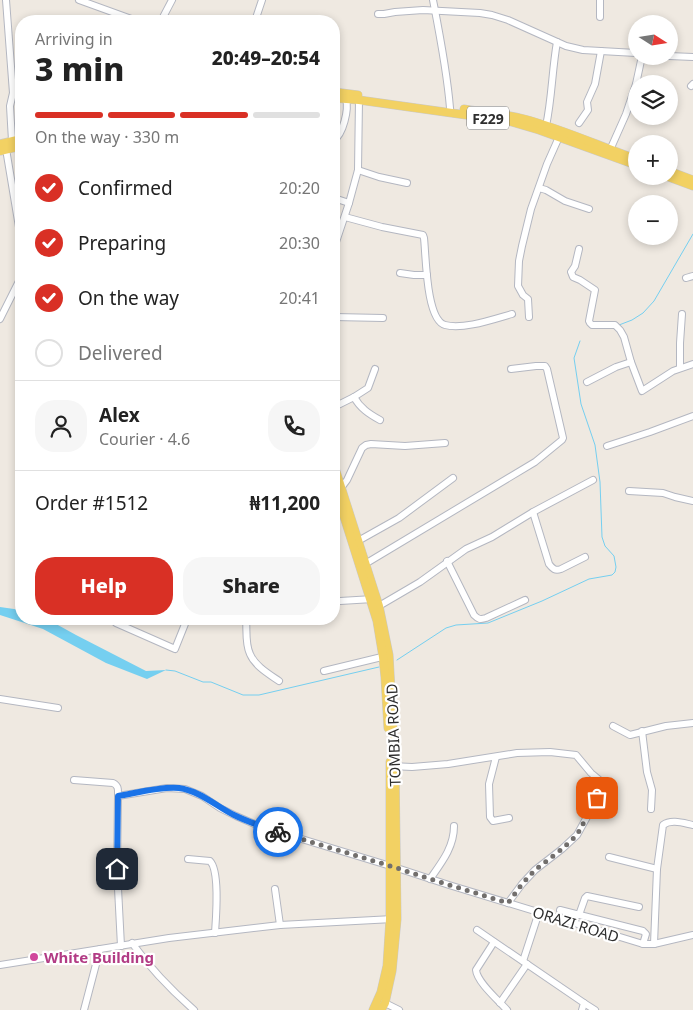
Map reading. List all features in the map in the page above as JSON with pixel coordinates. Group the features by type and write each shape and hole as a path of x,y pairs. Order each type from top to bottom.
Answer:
{"main road":[{"name":"F229","path":"340,93 507,115 546,126 628,156"},
{"name":"F229","path":"340,98 509,121 628,162"},
{"path":"2,148 15,140"},
{"path":"2,148 15,147"},
{"path":"678,174 693,180"},
{"path":"678,180 693,186"},
{"name":"TOMBIA ROAD","path":"340,492 358,541 376,602 377,621 386,656 385,677 392,766 394,919 392,971 383,1007"},
{"name":"TOMBIA ROAD","path":"340,493 376,602"},
{"name":"TOMBIA ROAD","path":"373,1010 381,992 384,979 394,919"}],"street":[{"path":"6,0 13,94 10,106 12,141"},
{"path":"79,0 121,15"},
{"path":"164,15 172,0"},
{"path":"257,15 262,0"},
{"path":"433,0 444,56 450,108"},
{"path":"600,0 600,17"},
{"path":"378,14 409,11 480,13 518,24 566,46 584,50 628,53"},
{"path":"546,126 557,42"},
{"path":"579,123 588,110 588,102 595,84 601,51"},
{"path":"678,56 693,57"},
{"path":"340,132 346,117 348,104 346,99"},
{"path":"340,231 358,170 359,100"},
{"path":"610,150 628,108"},
{"path":"529,317 528,299 523,295 518,286 522,246 531,209 559,137"},
{"path":"2,148 15,210"},
{"path":"358,170 407,183"},
{"path":"539,188 566,201 589,209"},
{"path":"340,200 349,203"},
{"path":"345,216 382,227 422,235 424,238 430,300 438,322 445,325 466,326 512,314"},
{"path":"579,249 575,266 571,272 573,277 594,290 589,321 592,325 614,325 620,330 643,391 673,371 693,364"},
{"path":"400,273 427,275"},
{"path":"0,318 15,289"},
{"path":"680,368 682,314"},
{"path":"340,317 383,318"},
{"path":"588,382 631,362"},
{"path":"365,564 535,462 562,440 548,369 545,366 511,369"},
{"path":"340,404 368,388 375,369"},
{"path":"354,397 358,405 380,420"},
{"path":"607,446 693,416"},
{"path":"340,485 347,480 362,448 366,445 405,446 445,443"},
{"path":"358,541 399,518 453,478"},
{"path":"340,601 376,602 420,582 466,548 492,537 533,512 593,480"},
{"path":"629,491 663,493 693,501"},
{"path":"533,512 549,564 553,569 561,569 585,557"},
{"path":"448,561 478,619 486,618 525,600"},
{"path":"121,625 175,649 185,625"},
{"path":"246,625 251,656 255,662 279,681"},
{"path":"324,671 386,656"},
{"path":"0,699 58,708"},
{"path":"614,726 630,735 682,723 693,723"},
{"path":"642,731 647,772 652,790 651,809"},
{"path":"392,766 412,767 448,764 517,753 550,752 576,755 591,773 603,783 603,788 577,835 535,870 508,903"},
{"path":"496,757 489,784 490,817 493,821 509,818"},
{"path":"74,780 113,782 117,785 117,869 120,946"},
{"name":"ORAZI ROAD","path":"118,796 167,788 185,789 259,826 644,944 654,944 693,935"},
{"path":"654,944 657,869 663,825 668,822 693,824"},
{"path":"430,879 448,853 453,838 454,826"},
{"path":"608,857 657,869"},
{"path":"188,859 210,861 212,864 216,889 216,933"},
{"path":"275,889 280,925"},
{"path":"579,915 587,896 639,907"},
{"path":"560,910 643,931 646,934 644,944"},
{"path":"500,1003 525,962 539,912"},
{"path":"0,965 132,943 280,925 394,919"},
{"path":"477,930 594,1010"},
{"path":"494,942 476,970 476,973 506,1010"},
{"path":"132,943 149,966 194,1010"},
{"path":"84,1010 88,988 100,949"},
{"path":"582,1010 584,1003"},
{"path":"383,1007 399,1010"}],"water":[{"path":"0,607 15,609 15,620 0,615"},
{"path":"31,625 58,625 146,671 166,670 147,679 106,663 43,629"}],"waterway":[{"path":"619,325 643,313 654,301 693,234"},
{"path":"397,660 446,628 456,625 488,623 589,579 612,575 615,572 614,556 605,546 602,537 600,482 595,445 581,404 574,358 580,341"},
{"path":"166,670 175,671 203,682 211,682 243,695 259,695 379,667"}],"way so far":[{"path":"278,832 508,903 535,870 549,861 577,835 597,798"}],"place":[{"name":"White Building","path":"34,957"}],"route":[{"path":"117,869 118,796 167,788 185,789 202,796 236,816 278,832"}]}
